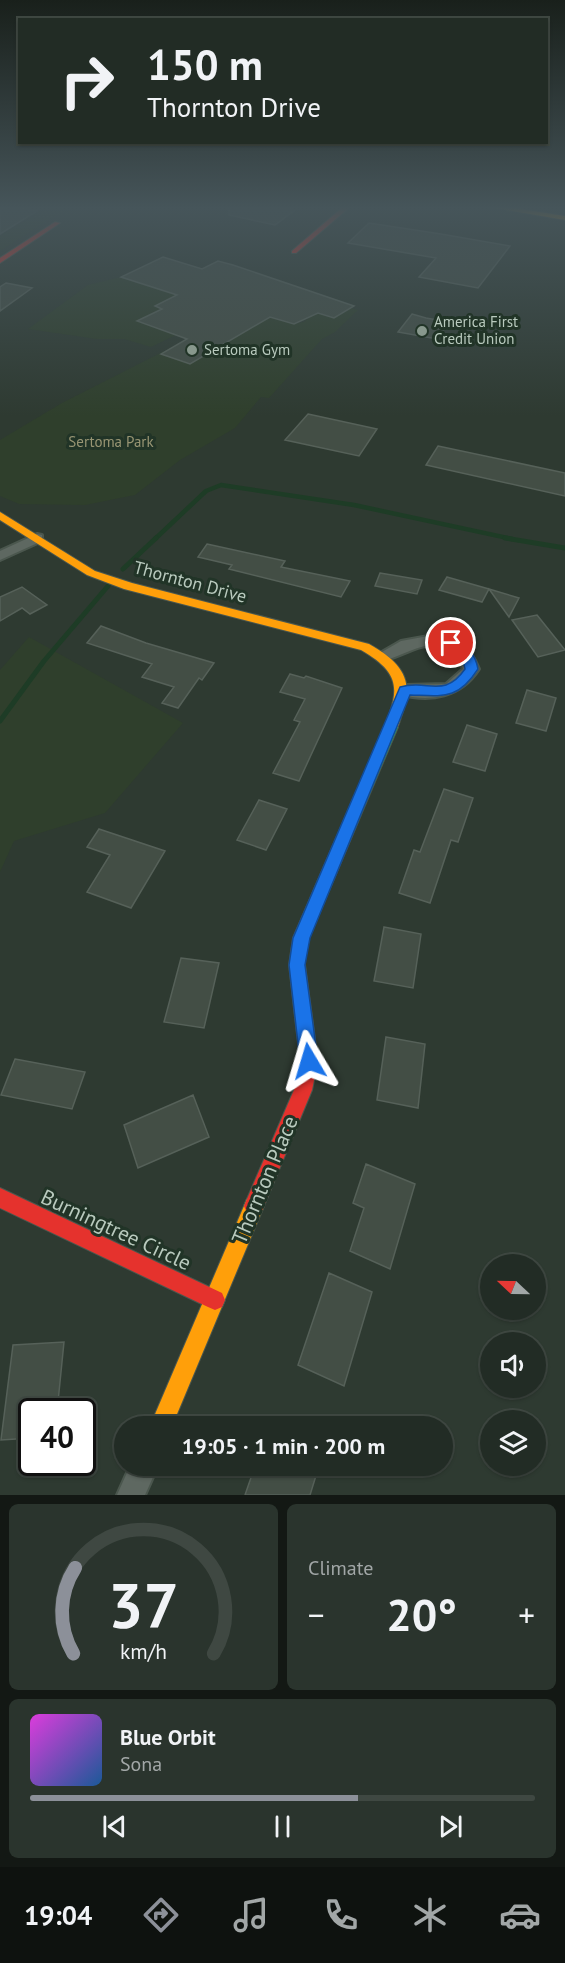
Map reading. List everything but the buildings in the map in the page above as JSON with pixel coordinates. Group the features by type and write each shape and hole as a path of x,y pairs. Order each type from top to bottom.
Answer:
{"street":[{"name":"Thornton Drive","path":"0,515 92,573 128,586 364,647 383,656"},
{"path":"0,556 37,538"},
{"path":"435,639 462,649 470,658 471,669 460,685 443,691 405,690 396,671 383,656 397,647 435,639"},
{"name":"Thornton Place","path":"165,1416 303,1090 309,1061 297,965 302,938 401,705 405,690"},
{"name":"Burningtree Circle","path":"0,1198 215,1300"},
{"path":"131,1495 140,1476"}],"green space":[{"path":"121,277 177,295 156,306 162,309 138,321 176,335 151,347 124,339 97,339 28,329 88,285"},
{"name":"Sertoma Park","path":"351,308 358,310 335,332 322,339 269,398 261,397 235,428 180,460 135,495 85,505 19,504 0,496 0,440 62,403 194,336 225,346 232,339 270,317 294,324 304,322 315,312 334,318"},
{"path":"29,637 183,723 105,813 14,841 0,872 0,670"}],"waterway":[{"path":"155,539 206,491 221,485 354,505 512,539"},
{"path":"123,569 156,538"},
{"path":"505,538 565,548"},
{"path":"0,721 44,661 108,586"}],"traffic: fast":[{"path":"297,965 301,938 391,727"}],"traffic: slow":[{"path":"0,515 91,573 128,586 365,647 389,663 400,680 400,701 391,727"},
{"path":"165,1416 254,1206"}],"traffic: jam":[{"path":"254,1206 303,1090 309,1061 297,965"},
{"path":"0,1198 215,1300"}],"place":[{"name":"America First Credit Union","path":"422,331"},
{"name":"Sertoma Gym","path":"192,350"}],"route":[{"path":"309,1061 297,965 302,938 401,705 405,690 443,691 460,685 471,669 470,658 462,649 451,643"}]}
